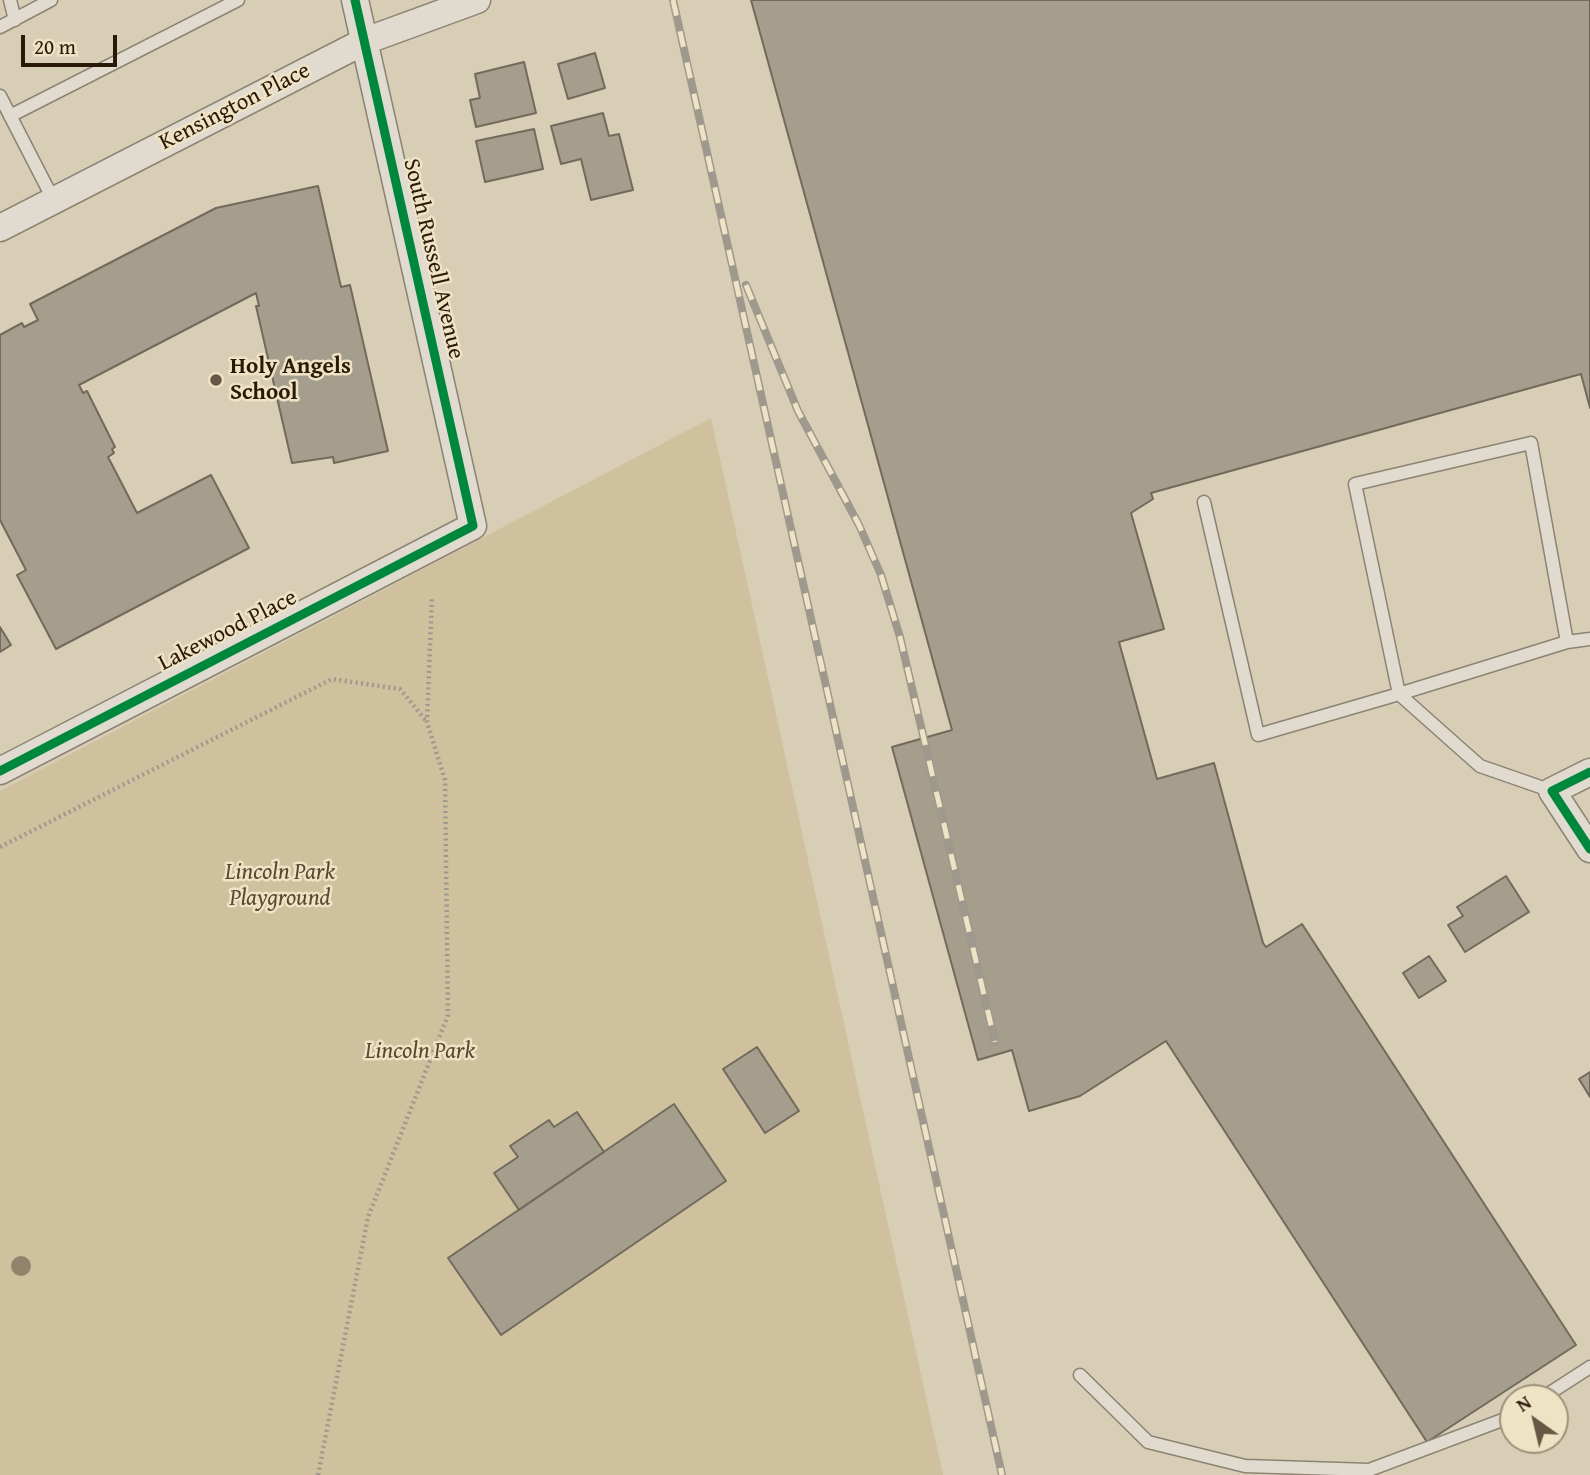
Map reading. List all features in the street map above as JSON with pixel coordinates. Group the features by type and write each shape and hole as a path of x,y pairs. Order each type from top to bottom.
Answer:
{"street":[{"name":"South Russell Avenue","path":"355,0 473,526"},
{"name":"Kensington Place","path":"0,228 365,41 477,0"},
{"name":"Lakewood Place","path":"0,771 473,526"},
{"path":"1590,772 1552,791 1590,849"}],"lane":[{"path":"10,0 15,20"},
{"path":"0,27 51,0"},
{"path":"10,116 238,0"},
{"path":"0,96 54,201"},
{"path":"1552,791 1480,766 1399,694 1355,484 1531,443 1567,642"},
{"path":"1204,502 1258,735 1567,642 1590,639"},
{"path":"1564,1384 1590,1367"},
{"path":"1080,1375 1148,1443 1245,1466 1369,1470 1499,1421"}],"path":[{"path":"318,1475 369,1217 448,1015 445,780 427,722 432,596"},
{"path":"0,847 332,679 400,689 427,722"}],"green space":[{"name":"Lincoln Park","path":"711,418 943,1475 0,1475 0,791"}],"building":[{"path":"751,0 1590,0 1590,408 1581,374 1151,493 1153,499 1131,513 1164,629 1119,642 1157,779 1214,763 1263,943 1266,947 1302,924 1576,1345 1516,1384 1499,1384 1499,1395 1427,1442 1166,1041 1080,1096 1029,1111 1012,1050 978,1060 892,747 952,730"},
{"path":"595,53 605,88 568,99 558,64"},
{"path":"524,62 536,113 476,127 470,100 480,98 475,74"},
{"path":"603,113 609,136 619,134 633,190 591,200 581,159 561,164 551,126"},
{"path":"534,129 543,169 485,182 476,141"},
{"path":"318,186 341,287 350,285 388,451 334,463 333,457 292,463 256,306 259,306 256,293 79,385 83,393 87,391 115,447 112,449 114,453 108,457 137,513 211,475 249,548 56,649 17,575 26,570 0,520 0,335 22,323 24,327 38,320 30,304 216,208"},
{"path":"0,627 11,645 0,652"},
{"path":"1506,876 1529,912 1465,952 1448,925 1463,916 1457,907"},
{"path":"1429,956 1446,981 1419,998 1403,973"},
{"path":"757,1047 799,1111 765,1133 723,1069"},
{"path":"1590,1072 1590,1097 1579,1079"},
{"path":"674,1104 726,1181 501,1335 448,1258"},
{"path":"577,1112 604,1152 519,1210 494,1173 518,1157 510,1146 549,1120 554,1127"}],"railway":[{"path":"673,0 1002,1475"},
{"path":"746,285 798,411 859,525 881,575 900,637 995,1042"}],"cycle path":[{"path":"0,771 473,526 355,0"},
{"path":"1590,772 1552,791 1590,849"}],"place":[{"name":"Holy Angels School","path":"216,380"}],"park label":[{"name":"Lincoln Park Playground","path":"280,886"}]}
